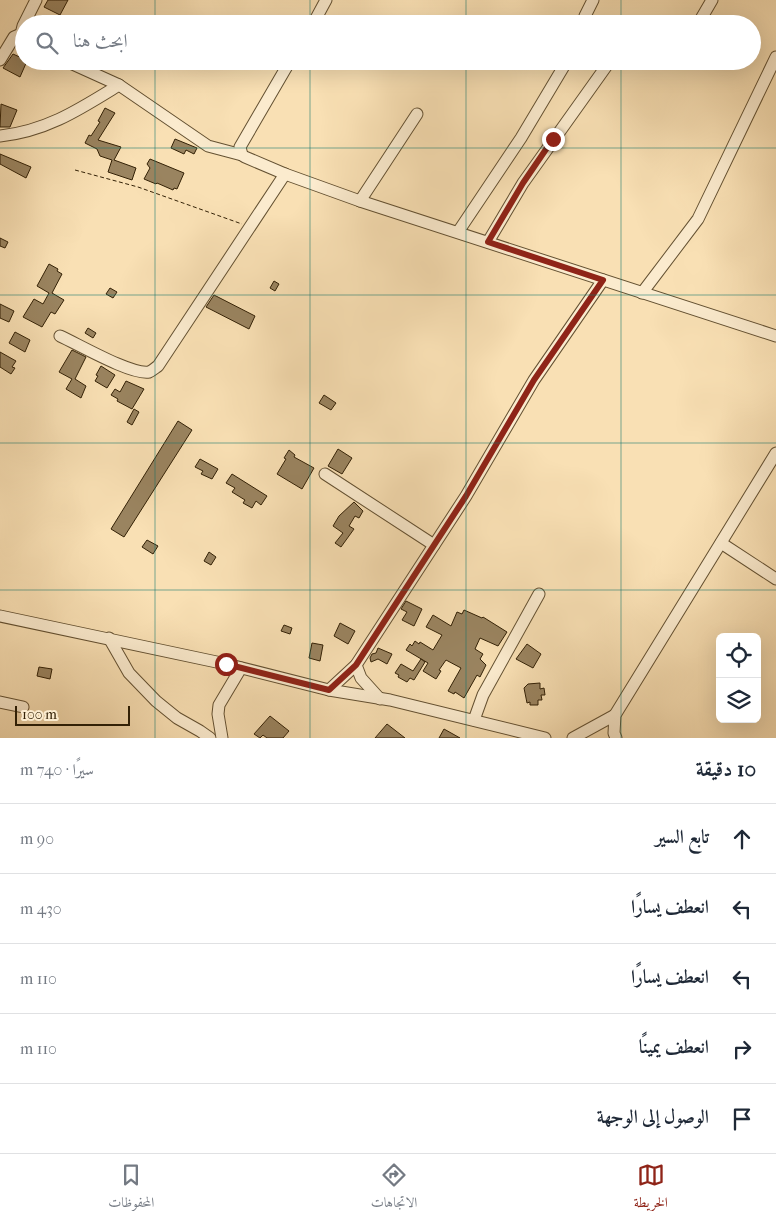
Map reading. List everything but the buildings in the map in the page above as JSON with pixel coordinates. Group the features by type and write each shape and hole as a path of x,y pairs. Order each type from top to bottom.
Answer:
{"street":[{"path":"28,15 36,0"},
{"path":"318,15 326,0"},
{"path":"586,15 593,0"},
{"path":"703,15 712,0"},
{"path":"0,60 15,37"},
{"path":"642,293 698,219 776,57"},
{"path":"86,70 119,85 208,146 242,155 285,174 360,201 776,336"},
{"path":"242,155 241,144 285,70"},
{"path":"458,232 521,138 562,70"},
{"path":"488,242 523,183 604,70"},
{"path":"0,136 20,134 68,116 119,85"},
{"path":"360,201 417,114"},
{"path":"60,336 129,369 146,372 153,370 158,366 285,174"},
{"path":"329,690 356,665 466,496 534,380 603,280"},
{"path":"616,738 614,733 616,715 776,453"},
{"path":"326,474 434,545"},
{"path":"721,543 776,579"},
{"path":"474,720 483,695 539,594"},
{"path":"0,616 109,638 329,690 380,699 474,720 545,738"},
{"path":"109,638 129,673 156,702 177,718 210,738"},
{"path":"356,665 361,678 380,699"},
{"path":"222,738 218,714 219,706 241,668"},
{"path":"0,702 23,707"},
{"path":"573,738 616,715"}],"path":[{"path":"75,170 147,190 250,226"}],"route":[{"path":"226,664 329,690 345,673 356,665 466,496 534,380 603,280 488,242 523,183 553,139"}]}
